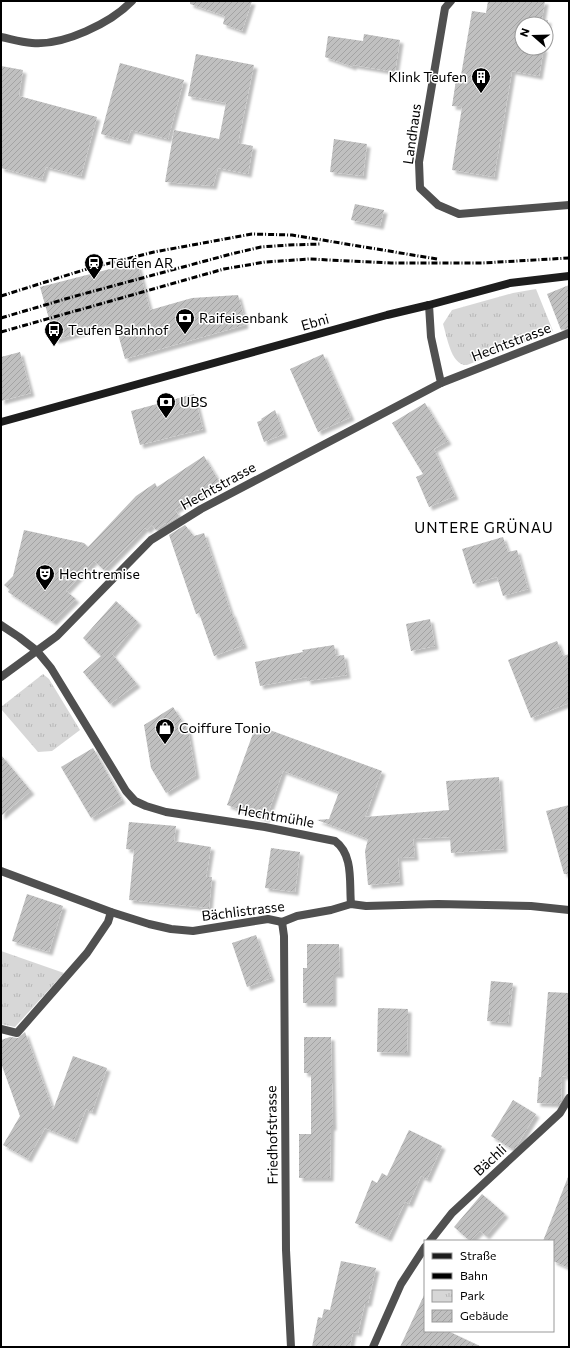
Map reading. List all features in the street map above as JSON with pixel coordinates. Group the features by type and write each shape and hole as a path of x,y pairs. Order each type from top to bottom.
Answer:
{"main road":[{"name":"Ebni","path":"1,422 510,282 569,276"}],"street":[{"path":"1,37 33,44 60,41 96,27 122,11 132,1"},
{"name":"Landhaus","path":"451,1 445,8 419,162 420,188 438,205 459,214 569,205"},
{"path":"429,305 431,337 441,383"},
{"name":"Hechtstrasse","path":"1,677 57,636 150,540 201,509 441,383 569,333"},
{"path":"1,625 19,637 37,652"},
{"name":"Hechtmühle","path":"37,652 51,668 126,790 135,801 166,812 266,827 335,841 340,845 348,858 351,904"},
{"name":"Bächlistrasse","path":"1,871 112,912 164,927 193,931 268,919 282,922 297,916 331,910 351,904 366,906 438,904 531,906 569,910"},
{"path":"1,1029 17,1032 87,952 108,922 112,912"},
{"name":"Friedhofstrasse","path":"282,922 284,936 286,1250 291,1347"},
{"name":"Bächli","path":"431,1240 452,1213 560,1113 569,1098"},
{"path":"373,1347 402,1284 424,1249"}],"green space":[{"path":"536,289 553,331 467,365 457,361 450,349 443,324 452,310 513,293"},
{"path":"43,674 49,679 80,730 52,751 38,752 1,709 1,707"},
{"path":"1,951 64,973 15,1027 1,1024"}],"building":[{"path":"190,1 252,1 242,31 223,24 225,16 190,4"},
{"name":"Klink Teufen","path":"488,1 545,1 542,16 514,16 514,56 543,56 539,76 512,71 494,177 452,170 462,107 452,106 456,80 460,81 472,11 486,13"},
{"path":"364,34 400,40 395,72 353,65 353,67 325,57 328,36 363,41"},
{"path":"196,54 254,65 238,143 253,146 248,174 218,168 213,186 165,182 174,130 219,139 226,103 188,96"},
{"path":"120,63 184,80 168,139 131,130 127,141 101,134"},
{"path":"1,66 23,70 19,96 97,117 81,176 46,167 42,179 1,168"},
{"path":"334,139 367,144 363,176 330,172"},
{"path":"355,204 384,210 380,226 351,220"},
{"path":"137,262 150,310 192,298 238,295 245,325 125,359 115,323 55,340 40,287"},
{"path":"569,285 569,328 561,330 547,294"},
{"path":"20,352 31,393 1,401 1,357"},
{"path":"323,354 351,417 318,432 290,369"},
{"path":"194,394 203,429 140,445 131,411"},
{"path":"425,403 448,441 434,449 455,496 429,507 416,477 423,474 392,423"},
{"path":"275,410 284,434 264,442 257,422"},
{"path":"204,456 219,481 175,510 179,516 166,524 165,523 156,530 152,525 147,530 145,528 104,570 94,561 66,591 76,599 53,622 8,592 10,590 4,585 13,576 24,530 84,543 88,547 136,496 155,483 157,487"},
{"path":"185,525 194,536 204,533 231,613 244,645 214,656 199,613 196,614 169,535"},
{"path":"503,537 508,552 517,550 528,589 503,596 497,577 473,584 462,549"},
{"path":"116,601 138,622 112,654 137,684 110,704 83,672 101,656 83,638"},
{"path":"430,619 435,646 411,651 406,624"},
{"path":"557,641 563,656 569,654 569,703 531,718 508,660"},
{"path":"334,645 336,656 344,655 347,675 307,681 307,677 260,686 255,662 303,652 302,650"},
{"path":"173,707 188,730 196,775 166,793 151,768 144,725"},
{"path":"256,725 382,771 365,817 449,810 446,781 499,777 504,849 451,853 450,837 413,839 415,857 398,858 400,882 368,885 365,851 368,839 317,820 329,819 339,792 283,771 266,819 227,805"},
{"path":"93,748 122,800 91,818 61,767"},
{"path":"1,755 31,791 1,816"},
{"path":"569,805 569,874 564,874 546,811"},
{"path":"129,822 176,826 174,841 211,847 206,877 212,877 209,908 129,900 134,850 126,849"},
{"path":"271,848 300,852 295,892 265,888"},
{"path":"27,894 63,906 49,952 12,941"},
{"path":"256,935 271,978 247,987 232,943"},
{"path":"307,944 339,944 340,974 333,974 333,1003 303,1003 303,968 307,968"},
{"path":"491,981 513,983 508,1023 487,1021"},
{"path":"548,992 569,993 569,1077 562,1076 561,1101 559,1104 537,1103 539,1077 541,1077"},
{"path":"378,1008 408,1009 407,1053 377,1052"},
{"path":"25,1032 53,1110 73,1056 107,1068 92,1112 86,1109 74,1140 45,1128 28,1159 3,1145 20,1116 1,1063 1,1040 10,1037 18,1038"},
{"path":"304,1037 331,1037 333,1127 331,1127 330,1178 299,1178 299,1134 311,1134 311,1073 304,1073"},
{"path":"513,1100 536,1114 516,1147 512,1149 491,1136"},
{"path":"409,1130 442,1146 427,1179 421,1176 409,1204 405,1202 388,1238 355,1223 372,1180 377,1183 382,1173 387,1176"},
{"path":"569,1177 569,1268 554,1261 554,1240 543,1240"},
{"path":"482,1194 505,1214 486,1236 480,1231 471,1240 469,1240 454,1227"},
{"path":"341,1261 376,1268 368,1303 365,1303 358,1333 353,1332 350,1347 312,1347 318,1317 322,1318 324,1309 330,1310"},
{"path":"424,1295 424,1332 450,1332 482,1347 400,1347"}],"railway":[{"path":"1,296 90,268 154,252 252,234 292,235 437,259"},
{"path":"1,318 72,297 261,247 321,244"},
{"path":"1,332 224,269 265,262 309,259 391,263 482,263 569,258"}],"place":[{"name":"Klink Teufen","path":"481,94"},
{"name":"Teufen AR","path":"94,280"},
{"name":"Raifeisenbank","path":"185,335"},
{"name":"Teufen Bahnhof","path":"54,347"},
{"name":"UBS","path":"166,419"},
{"name":"Hechtremise","path":"45,591"},
{"name":"Coiffure Tonio","path":"165,745"}],"district":[{"name":"UNTERE GRÜNAU","path":"484,528"}]}
